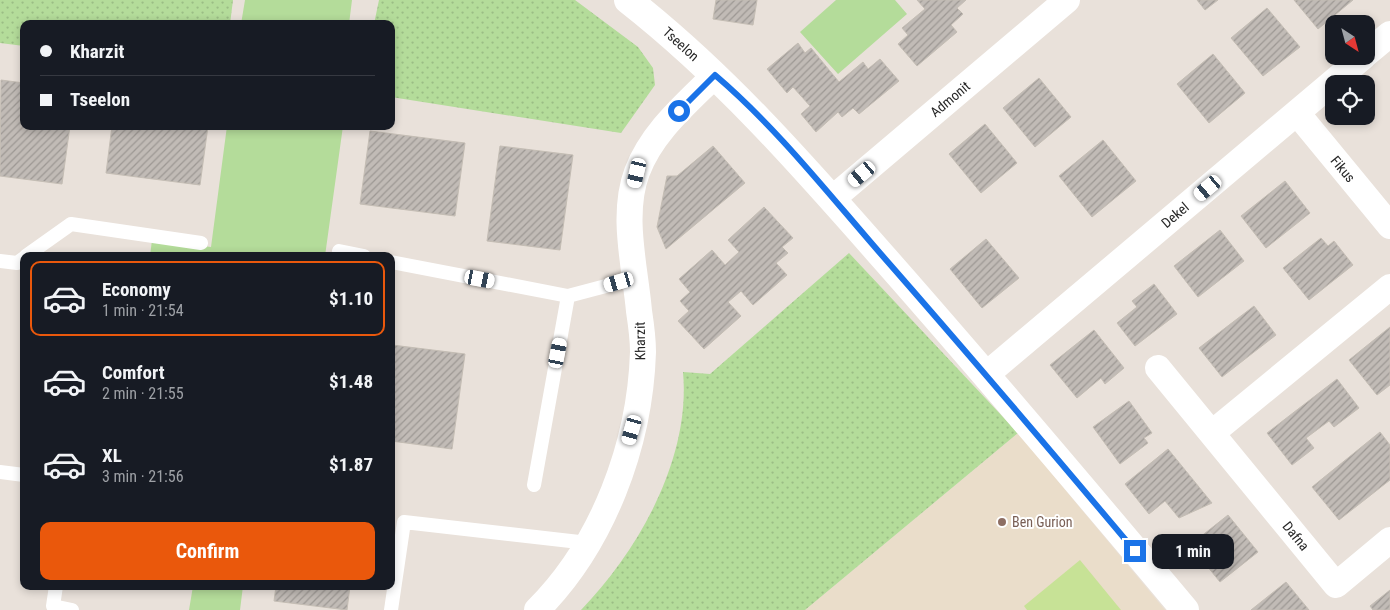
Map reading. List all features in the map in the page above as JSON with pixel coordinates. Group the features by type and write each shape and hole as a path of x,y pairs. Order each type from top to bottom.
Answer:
{"street":[{"name":"Tseelon","path":"628,0 684,45 780,139 987,374 1185,610"},
{"name":"Admonit","path":"832,199 1054,4"},
{"name":"Dekel","path":"1375,47 1390,34"},
{"name":"Dekel","path":"987,374 1353,65"},
{"name":"Kharzit","path":"537,610 563,579 588,543 604,512 621,468 632,430 643,352 629,205 637,173 646,150 667,124 715,75"},
{"name":"Fikus","path":"1297,113 1390,226"},
{"path":"1212,433 1390,288"},
{"name":"Dafna","path":"1158,368 1336,585 1390,540"}],"lane":[{"path":"32,252 71,224 201,243"},
{"path":"339,251 344,252"},
{"path":"0,261 17,263 20,261"},
{"path":"395,263 568,296 636,278"},
{"path":"534,485 568,296"},
{"path":"0,472 20,474"},
{"path":"395,583 404,522 588,543"},
{"path":"56,590 54,606 72,610"},
{"path":"391,610 394,590"}],"shaded area":[{"name":"Ben Gurion","path":"1018,433 1165,610 805,610"}],"green space":[{"path":"0,0 233,0 230,20 20,20 20,46 0,43"},
{"path":"245,0 352,0 350,20 242,20"},
{"path":"379,0 575,0 638,47 653,68 655,85 621,133 395,98 395,20 375,20"},
{"path":"836,0 895,0 907,14 838,74 800,32"},
{"path":"226,130 342,130 326,252 150,252 152,240 211,247"},
{"path":"849,253 1018,433 805,610 581,610 623,560 657,501 670,469 679,437 683,404 683,372 710,374"},
{"path":"1080,560 1121,610 1027,610 1024,606"},
{"path":"192,590 242,590 240,610 189,610"}],"building":[{"path":"716,0 757,0 753,25 713,19"},
{"path":"917,0 966,0 957,8 963,14 951,25 957,32 917,66 898,44 908,35 902,28 925,9"},
{"path":"1197,0 1218,0 1205,10"},
{"path":"1294,0 1353,0 1335,15 1325,15 1325,23 1318,29"},
{"path":"1267,8 1300,47 1263,76 1231,38"},
{"path":"798,43 805,53 811,48 839,82 863,62 868,69 880,59 899,81 859,114 853,108 842,117 838,112 816,132 801,114 810,106 793,87 787,93 767,69"},
{"path":"1213,54 1245,93 1209,123 1177,84"},
{"path":"1039,78 1071,117 1035,147 1003,108"},
{"path":"1,80 20,82 20,130 69,130 62,184 0,176"},
{"path":"985,124 1017,163 981,193 949,154"},
{"path":"111,130 207,130 200,185 106,173"},
{"path":"370,131 465,143 455,216 360,204"},
{"path":"1103,140 1136,181 1092,217 1059,176"},
{"path":"500,146 573,155 560,250 487,241"},
{"path":"713,146 745,183 666,249 657,227 667,176 677,176"},
{"path":"1285,181 1310,213 1266,248 1241,216"},
{"path":"764,207 793,238 782,247 788,253 776,263 787,275 753,305 741,291 728,302 741,316 704,349 678,321 689,311 680,301 690,292 679,279 712,250 725,265 739,252 728,240"},
{"path":"1220,230 1244,261 1198,297 1174,266"},
{"path":"1321,238 1328,246 1334,241 1353,265 1309,300 1283,268"},
{"path":"986,239 1019,278 982,308 950,269"},
{"path":"1154,284 1177,314 1135,346 1117,323 1137,307 1132,301"},
{"path":"1254,306 1276,335 1222,377 1199,348"},
{"path":"1390,327 1390,385 1377,395 1349,360"},
{"path":"1094,330 1124,368 1105,384 1101,378 1077,398 1050,365"},
{"path":"395,345 465,354 452,449 395,442"},
{"path":"1337,379 1359,408 1334,427 1329,421 1306,438 1314,448 1292,465 1267,433"},
{"path":"1129,401 1152,433 1144,438 1148,443 1120,464 1093,427"},
{"path":"1380,432 1390,445 1390,480 1339,520 1312,487"},
{"path":"1168,449 1212,503 1179,518 1165,501 1149,514 1125,484"},
{"path":"1228,515 1258,552 1220,582 1190,545"},
{"path":"1286,582 1309,610 1251,610"},
{"path":"275,590 350,590 347,610 274,601"},
{"path":"1390,590 1390,610 1373,610 1370,606"}],"place":[{"name":"Ben Gurion","path":"1002,522"}],"route":[{"path":"679,111 715,75 734,92 780,139 987,374 1135,551"}]}
